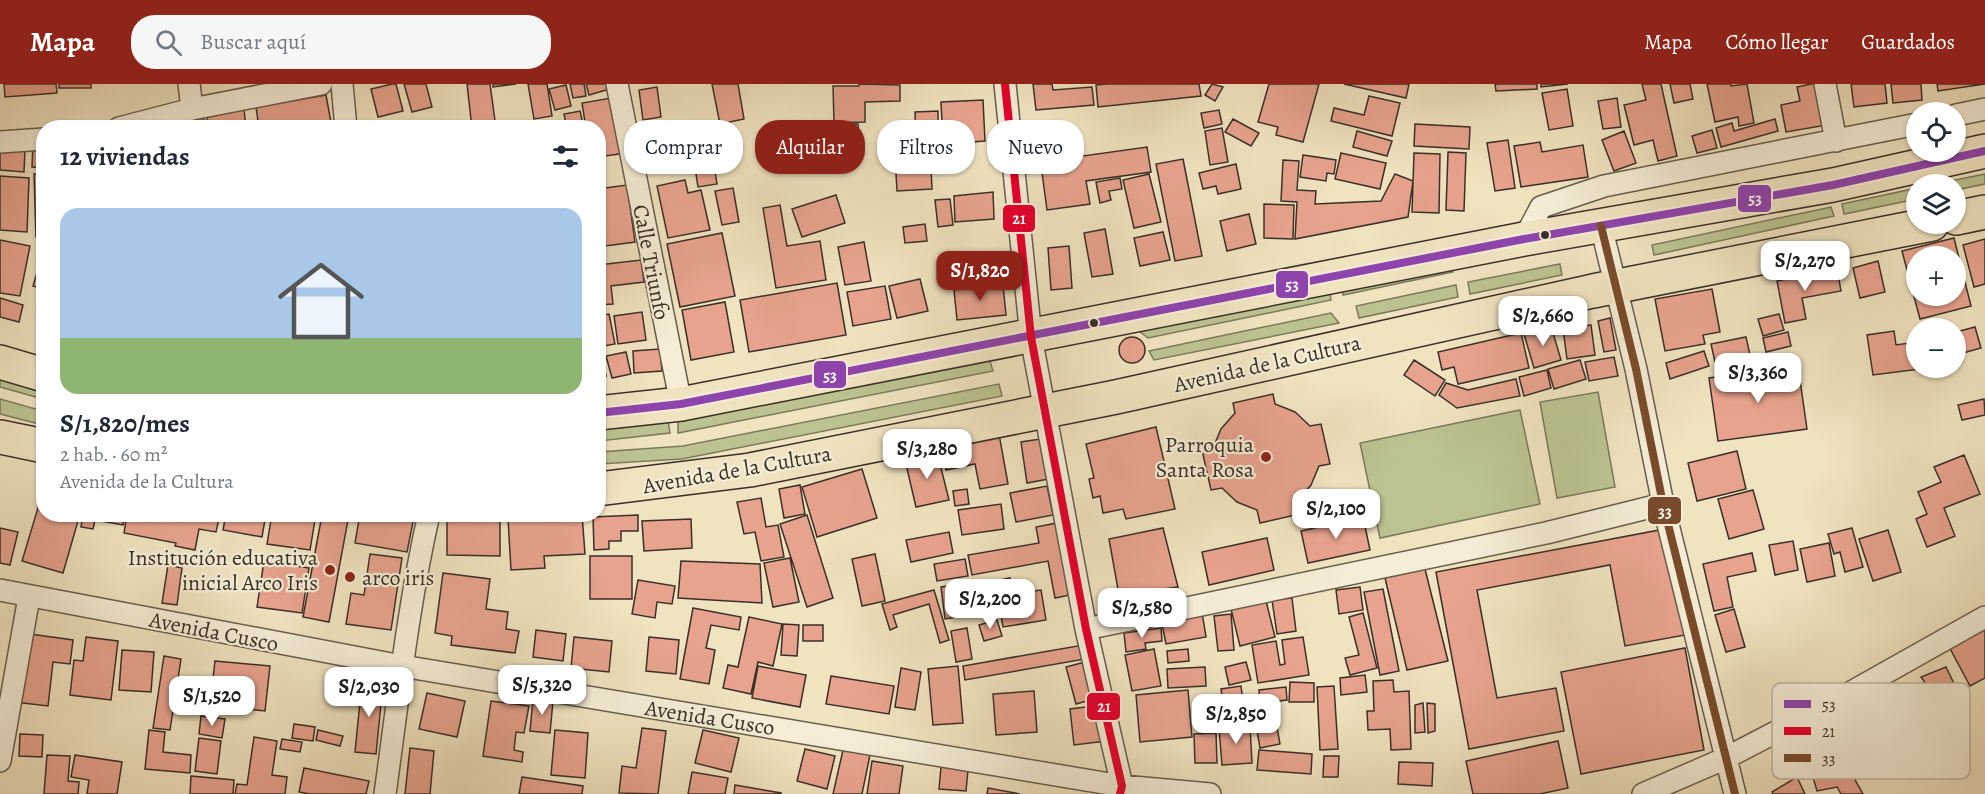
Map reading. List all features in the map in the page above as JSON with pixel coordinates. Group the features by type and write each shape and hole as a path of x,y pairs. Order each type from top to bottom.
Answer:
{"highway":[{"path":"606,412 681,404 1524,239 1833,185 1985,151"},
{"path":"1966,216 1985,212"},
{"name":"Avenida de la Cultura","path":"606,488 750,470 1124,395 1615,287 1906,229"},
{"path":"0,362 36,373"},
{"path":"0,436 36,444"}],"street":[{"path":"189,84 192,109"},
{"path":"150,120 192,109 321,84"},
{"path":"342,84 345,120"},
{"name":"Calle Triunfo","path":"617,84 681,404"},
{"path":"1005,84 1031,337 1086,629 1121,790"},
{"path":"1826,84 1836,141"},
{"path":"1966,113 1985,109"},
{"path":"1524,239 1541,207 1566,197 1604,186 1906,126"},
{"path":"0,142 36,140"},
{"path":"1601,226 1636,369 1663,504 1735,794"},
{"path":"1086,629 1546,533 1663,504"},
{"path":"385,794 402,666 427,522"},
{"name":"Avenida Cusco","path":"0,590 402,666 1121,790 1210,794"},
{"path":"0,761 29,597"},
{"path":"1867,683 1985,617"},
{"path":"1643,794 1726,758 1772,734"}],"green space":[{"path":"1985,174 1985,184 1966,188 1966,178"},
{"path":"1906,190 1906,201 1844,214 1842,204"},
{"path":"1831,207 1834,216 1654,255 1652,245"},
{"path":"1451,260 1453,272 1343,295 1340,282"},
{"path":"1560,264 1562,275 1470,294 1468,282"},
{"path":"1456,285 1458,297 1359,318 1356,306"},
{"path":"1329,287 1331,300 1148,338 1135,328"},
{"path":"1331,313 1339,323 1154,360 1149,351"},
{"path":"989,358 993,371 678,433 678,419"},
{"path":"0,373 36,383 36,397 0,387"},
{"path":"999,384 1002,396 682,459 606,464 606,452 683,446"},
{"path":"1598,392 1615,487 1557,498 1540,402"},
{"path":"0,399 36,409 36,423 0,414"},
{"path":"1520,410 1540,504 1380,538 1360,443"},
{"path":"668,420 670,433 606,440 606,427"}],"building":[{"path":"4,84 56,84 57,93 5,97"},
{"path":"59,84 91,84 91,88 59,88"},
{"path":"396,84 403,111 378,117 371,89"},
{"path":"404,84 426,84 432,107 412,112"},
{"path":"467,84 490,84 495,120 471,120"},
{"path":"493,84 516,84 493,87"},
{"path":"528,84 547,84 552,116 534,119"},
{"path":"570,84 584,84 586,96 573,98"},
{"path":"586,84 612,84 613,88 589,95"},
{"path":"712,84 738,84 744,119 719,120"},
{"path":"859,84 900,85 900,101 865,102 865,120 834,120 833,86 859,86"},
{"path":"1033,84 1052,84 1053,90 1092,87 1094,105 1036,110"},
{"path":"1199,84 1201,96 1098,107 1096,85"},
{"path":"1212,84 1223,87 1215,101 1205,95"},
{"path":"1269,84 1319,84 1303,142 1276,135 1278,127 1258,122"},
{"path":"1344,84 1409,84 1406,98"},
{"path":"1495,84 1537,84 1537,89 1496,91"},
{"path":"1541,84 1568,84 1541,87"},
{"path":"1642,84 1661,84 1677,156 1658,161 1653,140 1634,145 1624,105 1646,100"},
{"path":"1670,84 1690,84 1693,99 1674,103"},
{"path":"1707,84 1731,84 1731,86 1747,84 1754,123 1739,126 1738,117 1715,122"},
{"path":"1819,84 1827,125 1786,132 1781,105 1800,101 1797,87"},
{"path":"1851,84 1885,84 1887,103 1854,107"},
{"path":"1891,84 1921,84 1922,100 1893,103"},
{"path":"1937,84 1985,84 1938,91"},
{"path":"566,85 571,106 555,110 549,89"},
{"path":"657,87 661,117 643,120 639,90"},
{"path":"1567,89 1573,126 1549,130 1542,93"},
{"path":"326,95 331,120 258,120 256,107"},
{"path":"1369,96 1400,103 1392,136 1331,121 1334,108 1364,115"},
{"path":"617,97 624,153 606,156 606,120 585,120 582,103"},
{"path":"1617,98 1621,127 1603,129 1598,101"},
{"path":"983,100 985,141 975,142 975,120 942,120 941,102"},
{"path":"244,109 245,120 208,120 207,112"},
{"path":"1219,110 1222,124 1204,128 1201,113"},
{"path":"580,111 582,120 565,120 564,114"},
{"path":"938,111 938,120 915,120 915,112"},
{"path":"1233,119 1259,133 1251,146 1225,132"},
{"path":"1775,119 1778,131 1721,147 1716,128 1732,123 1734,131"},
{"path":"1415,124 1470,127 1469,149 1414,146"},
{"path":"1222,128 1228,162 1210,165 1205,131"},
{"path":"1712,130 1717,148 1697,153 1692,136"},
{"path":"1357,131 1392,141 1387,156 1353,147"},
{"path":"1624,131 1636,163 1614,171 1602,140"},
{"path":"1508,140 1515,188 1495,191 1487,143"},
{"path":"33,142 36,142 36,167 32,167"},
{"path":"1540,142 1542,152 1583,145 1588,177 1521,187 1514,146"},
{"path":"0,147 25,148 24,172 0,170"},
{"path":"1147,147 1151,172 1086,181 1090,204 1047,210 1042,174 1084,174 1084,156"},
{"path":"1448,152 1466,153 1464,211 1446,210"},
{"path":"1341,153 1386,163 1380,189 1335,179"},
{"path":"1414,153 1440,154 1439,213 1412,212"},
{"path":"1303,155 1336,160 1334,174 1327,173 1326,181 1300,177"},
{"path":"1183,159 1202,256 1175,261 1156,164"},
{"path":"1283,160 1299,161 1297,190 1316,191 1315,204 1381,201 1395,174 1413,181 1408,217 1295,239 1297,202 1281,201"},
{"path":"1236,164 1241,189 1218,194 1216,186 1203,189 1199,173"},
{"path":"34,174 36,174 36,237"},
{"path":"696,174 715,174 717,184 698,187"},
{"path":"896,174 931,174 932,189 897,191"},
{"path":"1149,174 1161,222 1134,228 1123,180"},
{"path":"0,176 29,178 27,232 0,230"},
{"path":"1120,178 1122,189 1109,191 1111,200 1100,203 1096,182"},
{"path":"685,180 688,193 701,190 710,230 668,238 657,186"},
{"path":"627,185 635,242 606,246 606,188"},
{"path":"733,188 739,222 722,225 715,191"},
{"path":"993,192 994,219 955,222 954,196"},
{"path":"836,195 845,223 802,237 792,209"},
{"path":"950,199 953,225 938,227 935,200"},
{"path":"1264,204 1294,205 1293,239 1264,238"},
{"path":"780,205 787,246 820,241 826,280 776,288 763,208"},
{"path":"1249,214 1256,244 1227,251 1220,221"},
{"path":"925,224 927,241 905,243 903,227"},
{"path":"1105,229 1113,274 1092,277 1084,233"},
{"path":"1163,232 1170,260 1140,266 1134,238"},
{"path":"722,233 735,296 680,307 667,244"},
{"path":"1954,238 1956,246 1922,246"},
{"path":"1985,239 1985,284 1974,287 1966,256 1966,246 1963,245"},
{"path":"0,240 30,246 20,296 0,293"},
{"path":"864,242 871,281 845,285 838,247"},
{"path":"1069,246 1072,288 1051,290 1048,248"},
{"path":"1906,250 1906,266 1902,251"},
{"path":"964,252 967,269 949,272 947,254"},
{"path":"641,260 644,282 611,286 613,304 606,304 606,264"},
{"path":"1878,261 1885,292 1860,298 1853,268"},
{"path":"1837,269 1841,291 1802,298 1806,319 1785,323 1777,281"},
{"path":"962,274 964,286 947,289 945,276"},
{"path":"920,279 928,311 897,318 889,286"},
{"path":"837,283 846,335 749,352 740,300"},
{"path":"1003,285 1006,315 957,320 954,290"},
{"path":"885,286 891,319 853,326 847,292"},
{"path":"1966,286 1971,306 1920,318 1917,306 1966,306"},
{"path":"1712,289 1720,332 1703,335 1705,344 1665,351 1655,299"},
{"path":"0,298 23,305 19,322 0,317"},
{"path":"725,302 734,352 691,360 682,310"},
{"path":"642,312 646,340 618,344 614,316"},
{"path":"609,314 615,344 606,346 606,315"},
{"path":"1779,314 1784,330 1763,336 1758,319"},
{"path":"1610,318 1616,350 1604,352 1598,321"},
{"path":"1591,325 1595,355 1567,359 1563,329"},
{"path":"1551,326 1561,360 1534,368 1524,334"},
{"path":"1975,327 1981,348 1966,352 1966,329"},
{"path":"1894,331 1896,345 1906,344 1906,371 1873,375 1867,335"},
{"path":"1788,332 1791,346 1766,352 1763,338"},
{"path":"1521,333 1529,368 1458,384 1454,367 1442,370 1438,352"},
{"path":"1132,337 1141,341 1145,350 1141,359 1132,363 1123,359 1119,350 1123,341"},
{"path":"1746,337 1750,355 1715,362 1711,344"},
{"path":"660,349 662,371 634,373 633,351"},
{"path":"1704,351 1709,366 1670,379 1666,363"},
{"path":"626,352 631,374 612,378 606,356"},
{"path":"1614,357 1618,376 1589,381 1585,362"},
{"path":"1414,360 1445,380 1435,396 1404,375"},
{"path":"1580,360 1586,379 1554,389 1548,369"},
{"path":"1798,366 1807,429 1718,441 1709,378"},
{"path":"1547,370 1551,388 1524,396 1519,377"},
{"path":"1516,379 1520,396 1457,408 1439,395 1446,383 1468,390"},
{"name":"Parroquia Santa Rosa","path":"1273,394 1275,404 1295,412 1310,426 1321,424 1330,464 1319,466 1311,485 1297,501 1300,514 1260,523 1257,510 1237,502 1222,488 1211,490 1202,450 1213,448 1221,429 1235,413 1233,403"},
{"path":"1984,399 1985,415 1962,420 1958,405"},
{"path":"1156,427 1175,509 1126,519 1123,509 1103,513 1100,496 1093,498 1089,479 1094,478 1086,444"},
{"path":"999,434 1008,484 980,489 975,464 946,470 941,445"},
{"path":"1047,438 1054,478 1027,483 1021,442"},
{"path":"1737,451 1746,489 1697,501 1688,463"},
{"path":"937,452 949,500 916,507 905,460"},
{"path":"1964,455 1980,494 1944,508 1955,536 1927,547 1916,519 1927,514 1918,492 1941,482 1934,467"},
{"path":"862,469 877,518 817,537 802,487"},
{"path":"800,485 805,514 784,518 779,489"},
{"path":"1047,486 1053,515 1016,522 1010,493"},
{"path":"967,489 969,504 955,506 953,491"},
{"path":"1753,490 1764,529 1729,539 1718,499"},
{"path":"761,498 766,527 778,525 784,557 761,561 755,532 744,534 737,502"},
{"path":"1001,504 1004,529 962,535 958,510"},
{"path":"36,515 36,522 78,522 63,573 22,561"},
{"path":"638,515 638,531 621,531 621,541 609,541 609,549 594,550 593,522 606,522 606,516"},
{"path":"807,515 833,598 807,607 780,524"},
{"path":"1363,517 1370,550 1308,563 1301,531"},
{"path":"691,519 692,548 644,551 642,521"},
{"path":"82,522 95,522 93,529 81,527"},
{"path":"106,522 124,522 123,525"},
{"path":"126,522 218,522 216,532 199,529 195,550 175,546 176,543 124,533"},
{"path":"224,522 265,522 262,537 223,530"},
{"path":"271,522 315,522 310,550 267,544"},
{"path":"321,522 348,522 329,622 303,617"},
{"path":"359,522 413,522 407,552 355,543"},
{"path":"447,522 500,522 500,556 447,555"},
{"path":"508,522 583,522 585,554 544,556 545,568 511,570"},
{"path":"1057,523 1070,595 1055,598 1048,561 972,575 968,555 1039,543 1036,527"},
{"path":"0,528 18,532 10,565 0,563"},
{"path":"1163,528 1178,587 1119,595 1109,539"},
{"path":"1852,528 1863,567 1845,572 1840,552 1834,554 1828,534"},
{"path":"1665,529 1685,635 1625,646 1610,565 1477,590 1497,698 1556,688 1564,731 1469,749 1436,572"},
{"path":"1888,530 1901,572 1873,581 1859,539"},
{"path":"949,532 953,553 911,562 906,540"},
{"path":"1267,538 1274,570 1209,585 1202,552"},
{"path":"1793,541 1798,570 1775,575 1769,545"},
{"path":"1829,543 1835,576 1807,582 1800,549"},
{"path":"1752,553 1756,571 1727,577 1733,607 1714,611 1703,564"},
{"path":"370,554 402,558 391,630 346,624 351,593 364,595"},
{"path":"875,554 885,601 862,606 852,559"},
{"path":"590,556 632,556 632,599 590,599"},
{"path":"790,558 799,602 773,607 764,563"},
{"path":"965,559 968,576 937,581 934,564"},
{"path":"264,561 309,568 302,613 257,607"},
{"path":"681,561 760,564 762,603 678,598"},
{"path":"168,565 182,568 177,605 162,603"},
{"path":"1425,569 1448,661 1407,670 1385,578"},
{"path":"443,573 490,579 486,609 508,612 506,629 519,631 515,653 451,645 452,636 435,633"},
{"path":"1010,578 1013,594 1041,590 1046,620 1003,627 995,581"},
{"path":"638,580 675,586 672,604 657,602 655,618 632,614"},
{"path":"982,581 987,612 945,619 941,587"},
{"path":"1360,587 1363,610 1339,614 1336,590"},
{"path":"1383,589 1399,671 1380,675 1364,592"},
{"path":"934,590 949,640 940,643 929,604 893,615 897,627 890,630 882,604"},
{"path":"1292,598 1296,631 1277,634 1272,600"},
{"path":"1266,601 1275,637 1240,646 1231,609"},
{"path":"693,608 741,617 739,630 711,625 706,648 715,650 709,684 680,679"},
{"path":"1734,609 1745,647 1726,652 1715,615"},
{"path":"1202,612 1206,637 1166,644 1161,619"},
{"path":"1363,613 1377,668 1350,675 1345,658 1359,655 1349,617"},
{"path":"1231,614 1234,650 1218,651 1214,616"},
{"path":"749,617 782,624 773,666 758,662 751,694 723,688 728,665 738,667"},
{"path":"1985,618 1985,678 1970,686 1946,641"},
{"path":"997,620 1002,636 984,641 979,625"},
{"path":"783,624 799,625 797,656 781,655"},
{"path":"803,625 823,625 823,641 803,641"},
{"path":"967,628 972,659 956,662 951,631"},
{"path":"1161,628 1162,641 1145,643 1146,649 1126,652 1124,633"},
{"path":"536,630 566,634 563,661 533,657"},
{"path":"23,633 73,640 70,664 53,662 48,706 15,702"},
{"path":"86,637 118,641 111,700 70,695 74,660 83,661"},
{"path":"574,637 612,641 609,672 571,668"},
{"path":"649,637 679,640 676,674 646,671"},
{"path":"1303,637 1309,675 1258,683 1252,645 1276,641 1280,665 1285,664 1282,640"},
{"path":"1083,645 1085,659 965,680 963,666"},
{"path":"1685,648 1704,750 1581,774 1561,672"},
{"path":"1154,649 1161,686 1132,691 1125,655"},
{"path":"1188,649 1189,661 1168,663 1167,651"},
{"path":"122,650 154,652 151,692 119,690"},
{"path":"164,656 181,659 170,730 153,728"},
{"path":"215,661 270,666 265,711 210,705"},
{"path":"1085,662 1094,699 1076,704 1066,667"},
{"path":"1246,662 1251,680 1229,685 1225,667"},
{"path":"758,666 806,675 800,707 752,698"},
{"path":"958,666 963,723 933,725 928,669"},
{"path":"1205,667 1206,686 1168,688 1167,669"},
{"path":"1946,667 1954,683 1925,683 1921,677"},
{"path":"901,668 921,672 915,710 895,707"},
{"path":"1365,675 1367,692 1341,695 1340,678"},
{"path":"831,676 894,686 889,714 826,704"},
{"path":"1393,680 1394,692 1409,691 1411,749 1391,750 1390,729 1368,730 1367,711 1374,711 1373,681"},
{"path":"362,682 383,684 376,754 355,752"},
{"path":"1290,682 1314,683 1314,702 1289,702"},
{"path":"1241,686 1243,700 1223,703 1221,689"},
{"path":"1334,686 1338,749 1320,750 1317,687"},
{"path":"1286,687 1287,700 1260,703 1259,690"},
{"path":"1188,690 1192,737 1140,742 1136,695"},
{"path":"1034,691 1037,732 996,735 993,694"},
{"path":"427,693 465,701 457,737 419,729"},
{"path":"533,699 553,701 550,733 530,731"},
{"path":"491,701 529,706 524,733 516,732 514,750 523,752 522,762 483,756"},
{"path":"1423,703 1425,732 1415,733 1415,705"},
{"path":"1427,703 1435,704 1435,731 1428,733"},
{"path":"1101,705 1106,741 1074,745 1070,709"},
{"path":"1252,705 1254,718 1228,722 1227,709"},
{"path":"201,716 225,719 222,738 199,734"},
{"path":"1276,722 1280,744 1260,748 1256,725"},
{"path":"294,724 315,727 313,741 292,738"},
{"path":"1250,726 1252,763 1222,765 1219,728"},
{"path":"642,728 666,731 658,794 619,793 622,766 636,768"},
{"path":"149,730 165,732 163,752 191,755 190,773 145,769"},
{"path":"318,730 343,736 340,746 316,740"},
{"path":"555,730 588,733 585,778 551,775"},
{"path":"703,730 739,738 731,772 695,763"},
{"path":"1216,733 1217,763 1195,763 1194,734"},
{"path":"20,734 43,735 42,757 19,756"},
{"path":"254,737 277,741 272,775 287,777 285,794 235,794 237,784 247,785"},
{"path":"199,738 221,741 217,774 195,771"},
{"path":"282,739 302,742 300,752 280,749"},
{"path":"1558,741 1568,788 1540,794 1473,794 1466,761"},
{"path":"410,748 434,751 430,794 405,794"},
{"path":"805,749 835,756 827,789 797,781"},
{"path":"843,750 870,755 862,794 833,794"},
{"path":"1259,750 1312,754 1311,774 1257,770"},
{"path":"47,755 70,756 68,781 79,782 78,794 44,794"},
{"path":"75,755 122,762 117,794 87,794 89,780 71,777"},
{"path":"1324,756 1339,756 1338,777 1323,777"},
{"path":"872,761 903,766 899,794 867,794"},
{"path":"1399,762 1433,763 1432,786 1398,784"},
{"path":"941,767 968,770 966,791 939,789"},
{"path":"304,768 369,781 366,794 299,792"},
{"path":"692,772 728,778 725,794 688,794"},
{"path":"191,776 234,780 233,794 190,794"},
{"path":"522,777 583,786 582,794 519,794"},
{"path":"1794,779 1798,779 1805,794 1773,794 1772,792"},
{"path":"1814,779 1855,779 1863,794 1841,794 1837,787 1817,791"},
{"path":"735,785 781,793 781,794 734,794"},
{"path":"988,788 1020,794 987,794"}],"transit line":[{"name":"21","path":"1005,84 1031,337 1086,629 1122,786 1120,794"},
{"name":"53","path":"606,412 681,404 1524,239 1833,185 1985,151"},
{"name":"33","path":"1601,226 1636,369 1663,504 1735,794"}],"place":[{"name":"Parroquia Santa Rosa","path":"1266,457"},
{"name":"Institución educativa inicial Arco Iris","path":"330,570"},
{"name":"arco iris","path":"350,577"}]}
